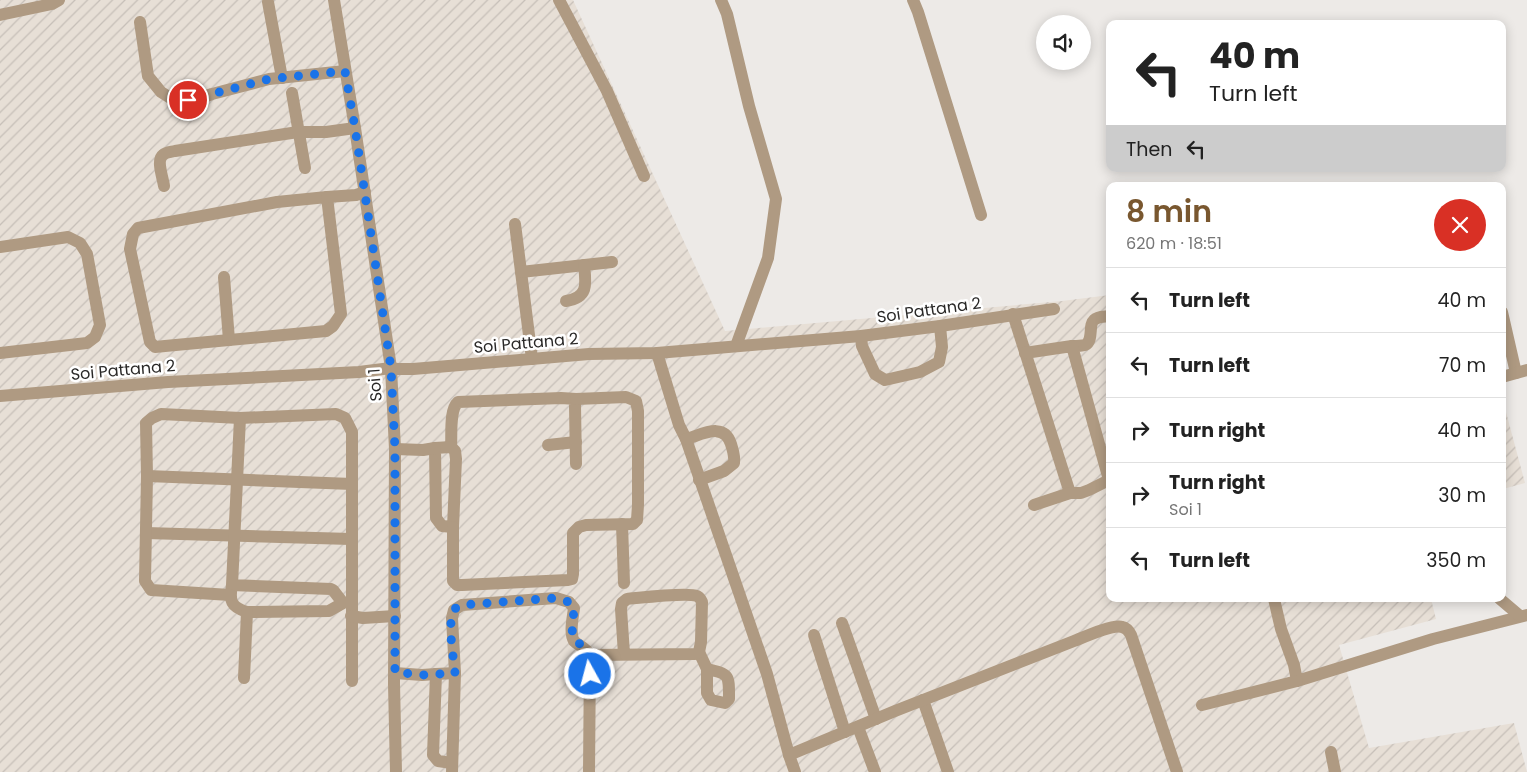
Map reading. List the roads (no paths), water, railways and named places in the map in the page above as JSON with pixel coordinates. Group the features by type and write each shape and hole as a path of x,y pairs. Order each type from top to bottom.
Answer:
{"street":[{"path":"0,15 52,4 59,0"},
{"name":"Soi 1","path":"334,0 391,368 395,449 396,772"},
{"path":"559,0 607,91 644,176"},
{"path":"721,0 727,14 749,106 776,199 768,258 736,346"},
{"path":"913,0 980,215"},
{"path":"268,2 282,78"},
{"path":"140,22 148,76 161,92 172,99 188,100 201,98 269,79 345,71"},
{"path":"292,93 305,168"},
{"path":"164,186 160,157 164,154 298,132 326,132 355,128"},
{"path":"327,197 341,314 333,326 326,331 155,347 150,342 130,249 133,234 138,228 277,202 327,197 356,195 364,192"},
{"path":"515,224 532,359"},
{"path":"0,247 68,237 80,243 87,254 100,325 95,338 87,343 0,353"},
{"path":"521,272 612,262"},
{"path":"566,301 579,298 583,293 586,285 584,265"},
{"path":"224,277 229,340"},
{"name":"Soi Pattana 2","path":"0,396 168,382 359,372 391,368 397,370 413,369 589,354 657,353 861,336 1014,319 1054,309"},
{"path":"1025,353 1087,344 1093,321 1096,318 1106,317"},
{"path":"1014,319 1070,493"},
{"path":"1506,324 1522,371 1506,376"},
{"path":"861,336 862,346 875,374 885,380 920,372 939,362 942,347 940,326"},
{"path":"1072,346 1106,469"},
{"path":"657,353 679,425 690,438 704,478 794,753 795,772"},
{"path":"626,397 636,401 638,411 637,520 633,524 586,525 576,530 573,533 572,579 457,585 453,581 456,459 455,451 451,447 452,411 454,405 458,402 626,397"},
{"path":"576,399 576,464"},
{"path":"348,603 331,589 151,590 145,582 146,424 152,418 161,414 240,418 336,414 345,418 352,432 351,539 348,603 351,616 352,681"},
{"path":"240,418 231,590 234,605 247,612 329,611 348,603"},
{"path":"690,438 714,430 721,431 730,438 735,457 734,463 724,471 704,478"},
{"path":"548,445 576,442"},
{"path":"395,449 423,450 451,447"},
{"path":"435,448 436,518 442,526 454,527"},
{"path":"147,476 352,484"},
{"path":"1034,505 1070,493 1089,490 1106,482"},
{"path":"622,524 624,583"},
{"path":"146,533 351,539"},
{"path":"624,654 622,603 627,600 693,595 698,596 702,602 701,642 698,652 707,669"},
{"path":"436,674 433,755 438,760 452,767 455,673 452,618 454,610 462,605 556,598 569,602 574,608 572,634 574,640 586,648 590,655 590,772"},
{"path":"1275,602 1281,629 1298,681"},
{"path":"1504,602 1523,616"},
{"path":"244,678 247,612"},
{"path":"351,616 363,618 395,616"},
{"path":"1202,705 1298,681 1433,639 1523,616"},
{"path":"842,622 876,719"},
{"path":"794,753 1096,632 1118,626 1125,627 1131,635 1178,772"},
{"path":"814,635 846,732"},
{"path":"590,655 684,655 698,652"},
{"path":"395,672 422,675 455,673"},
{"path":"923,700 948,772"},
{"path":"858,727 875,772"},
{"path":"1331,752 1335,772"}]}
